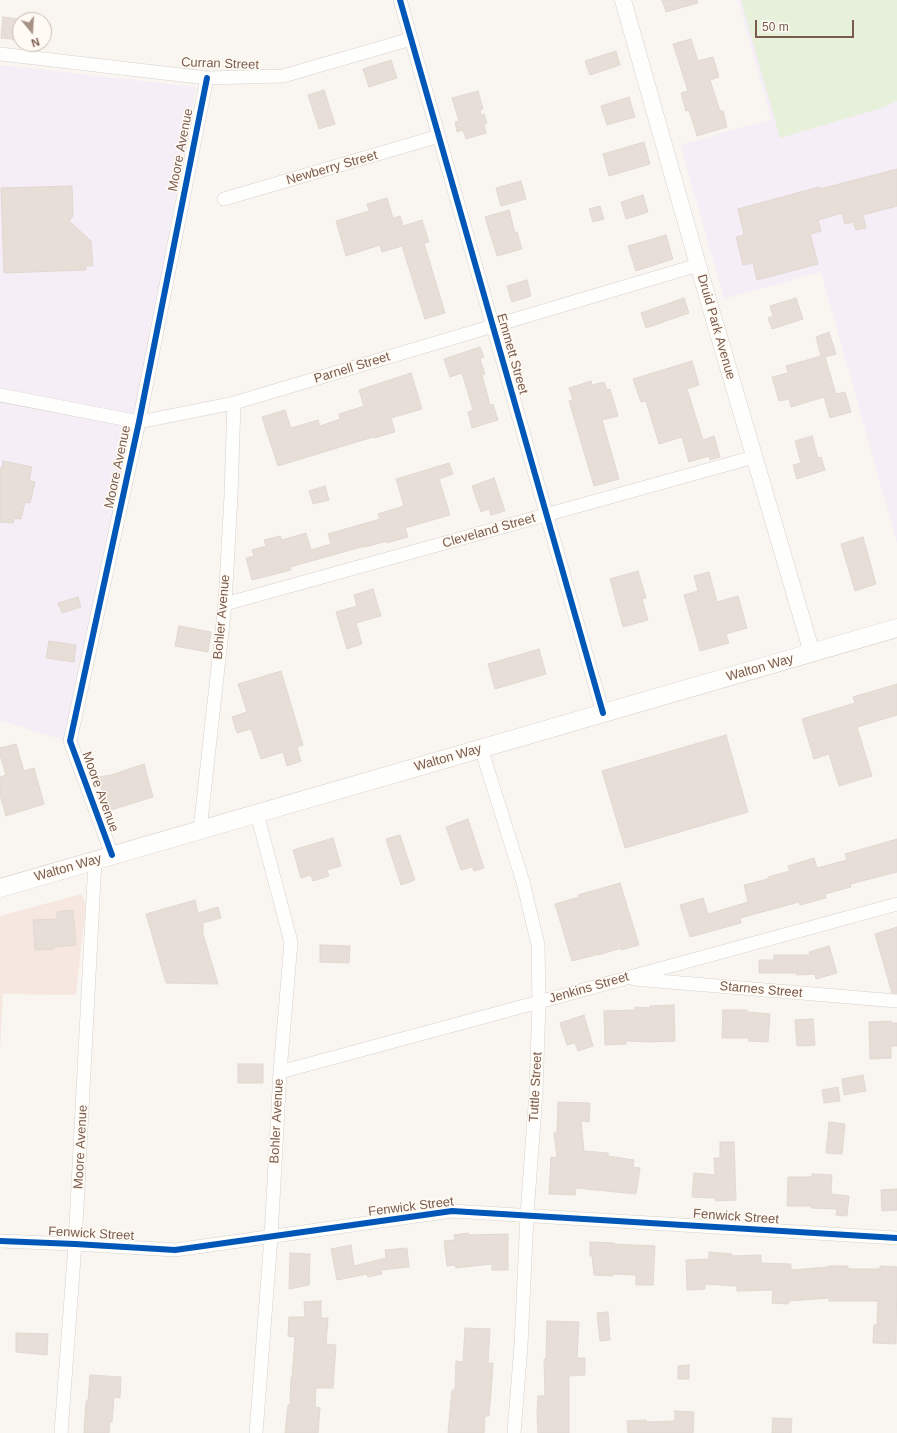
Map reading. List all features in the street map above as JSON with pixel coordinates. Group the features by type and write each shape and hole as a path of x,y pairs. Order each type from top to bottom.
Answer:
{"main road":[{"name":"Walton Way","path":"0,888 897,628"}],"street":[{"name":"Emmett Street","path":"400,0 603,713"},
{"name":"Druid Park Avenue","path":"623,0 698,265 812,653"},
{"name":"Curran Street","path":"0,54 207,78 283,76 411,39"},
{"name":"Moore Avenue","path":"61,1433 104,858 70,741 139,422 207,78"},
{"name":"Newberry Street","path":"224,199 439,136"},
{"name":"Parnell Street","path":"0,395 139,422 234,403 698,265"},
{"name":"Bohler Avenue","path":"200,830 225,604 234,403"},
{"name":"Cleveland Street","path":"225,604 754,457"},
{"name":"Tuttle Street","path":"482,748 523,882 538,945 539,1002 536,1092 527,1215 521,1345 514,1433"},
{"name":"Bohler Avenue","path":"256,1433 271,1237 280,1072 291,942 257,814"},
{"name":"Jenkins Street","path":"280,1072 897,904"},
{"name":"Starnes Street","path":"625,978 897,1001"},
{"name":"Fenwick Street","path":"0,1241 175,1250 452,1211 897,1238"}],"shaded area":[{"path":"738,0 897,0 897,543 821,272 724,299 680,145 771,119"},
{"path":"0,65 196,87 132,433 96,590 66,741 0,720"},
{"path":"81,894 86,904 76,995 3,994 0,1051 0,916"}],"green space":[{"path":"741,0 897,0 897,101 885,107 780,138"}],"building":[{"path":"662,0 697,0 698,3 666,12"},
{"path":"3,17 12,18 12,39 1,38"},
{"path":"691,39 698,61 713,57 719,77 710,80 720,111 723,111 727,127 697,136 689,110 686,111 681,93 688,91 673,44"},
{"path":"616,51 620,65 590,75 585,61"},
{"path":"391,60 397,78 369,87 363,69"},
{"path":"324,90 335,124 319,129 308,95"},
{"path":"478,91 483,109 480,110 481,115 484,114 487,123 484,124 486,133 466,139 463,130 457,132 455,122 459,121 452,98"},
{"path":"629,97 635,117 607,125 601,106"},
{"path":"644,142 650,164 609,176 603,154"},
{"path":"897,169 897,206 863,215 866,228 856,230 853,222 845,224 842,213 818,220 821,231 810,234 818,264 757,280 753,263 743,265 736,237 744,235 738,209 819,187 820,189"},
{"path":"521,181 526,199 501,206 496,188"},
{"path":"72,186 73,216 69,221 91,241 93,266 85,266 86,270 4,273 1,188"},
{"path":"643,195 648,212 626,219 621,202"},
{"path":"387,198 393,218 400,216 403,226 422,220 429,242 424,243 445,313 425,319 402,246 382,252 380,245 346,256 336,221 369,211 367,204"},
{"path":"600,206 604,219 593,222 589,209"},
{"path":"509,210 515,233 517,232 522,249 497,256 485,217"},
{"path":"666,235 673,259 636,271 628,246"},
{"path":"527,280 531,296 512,302 507,286"},
{"path":"684,298 689,313 646,328 641,313"},
{"path":"796,298 803,319 772,329 768,318 773,316 770,306"},
{"path":"829,332 836,354 825,357 836,394 845,392 851,412 830,418 824,397 791,407 789,399 779,401 772,377 788,373 786,366 821,356 816,337"},
{"path":"480,347 484,357 480,359 485,374 482,375 490,405 493,404 498,420 472,428 468,412 473,410 462,373 450,377 444,359"},
{"path":"692,361 699,385 687,389 703,440 714,436 720,457 710,460 709,456 689,462 682,437 659,444 646,401 641,402 633,379"},
{"path":"411,373 422,409 391,418 395,432 373,437 278,466 262,417 285,410 291,428 318,420 320,426 340,419 339,414 364,406 359,390"},
{"path":"591,381 592,385 604,382 607,390 610,389 618,416 602,420 619,479 594,486 569,401 573,400 569,388"},
{"path":"812,436 818,458 821,457 825,470 797,479 793,465 801,463 795,441"},
{"path":"3,461 32,467 29,481 35,482 30,503 25,502 21,519 14,518 13,523 0,522 0,468 2,468"},
{"path":"449,463 453,474 439,479 450,515 405,528 408,537 387,543 387,541 365,546 290,567 291,570 252,580 246,558 254,556 252,550 266,546 264,540 280,536 282,540 306,533 311,550 331,544 328,534 380,519 378,514 404,506 396,479"},
{"path":"494,478 505,511 491,515 489,509 481,512 472,486"},
{"path":"325,486 329,500 313,504 309,491"},
{"path":"863,537 876,584 855,591 841,544"},
{"path":"638,571 646,598 642,599 648,620 623,627 610,579"},
{"path":"709,572 717,602 738,596 747,628 726,634 729,643 700,651 684,595 698,591 694,576"},
{"path":"373,589 381,616 356,623 362,644 347,649 336,612 357,606 354,595"},
{"path":"78,597 81,607 62,613 58,603"},
{"path":"179,626 211,632 208,652 175,646"},
{"path":"49,641 76,645 74,662 46,658"},
{"path":"539,649 546,674 495,689 488,664"},
{"path":"281,671 303,745 297,747 301,761 287,766 283,752 261,759 251,729 237,733 232,717 247,712 238,684"},
{"path":"897,684 897,715 857,727 872,776 839,786 829,754 814,759 802,719 855,703 853,697"},
{"path":"726,735 748,812 625,848 602,771"},
{"path":"16,744 24,771 34,768 44,804 6,816 0,795 0,777 6,775 0,755 0,748"},
{"path":"144,764 153,797 108,811 98,777 111,775"},
{"path":"468,819 484,868 474,871 472,867 461,870 446,827"},
{"path":"400,835 415,880 401,885 386,839"},
{"path":"333,838 341,866 327,870 329,876 313,881 311,875 301,878 293,850"},
{"path":"897,839 897,872 850,884 851,887 825,894 826,898 800,905 799,902 740,918 741,923 690,937 680,905 703,898 708,914 748,902 744,885 768,879 768,877 790,871 788,866 814,858 817,868 847,860 845,854"},
{"path":"620,883 639,945 621,950 621,948 572,961 555,904 579,897 578,895"},
{"path":"195,900 198,913 218,907 221,918 203,923 203,934 218,984 166,983 146,914"},
{"path":"73,910 76,945 54,947 54,949 35,950 33,920 57,919 57,912"},
{"path":"897,927 897,993 892,993 875,934"},
{"path":"320,945 350,946 349,963 320,962"},
{"path":"829,946 837,973 816,979 815,974 797,975 797,973 759,973 759,960 774,960 774,955 810,955 809,952"},
{"path":"674,1005 675,1041 626,1041 626,1044 605,1045 604,1011 635,1010 635,1007 650,1008 650,1006"},
{"path":"723,1010 747,1010 747,1012 770,1014 768,1042 748,1041 749,1038 722,1038"},
{"path":"584,1015 593,1046 578,1051 575,1043 567,1045 560,1023"},
{"path":"813,1019 815,1045 797,1046 795,1020"},
{"path":"891,1021 891,1023 897,1023 897,1046 891,1046 891,1058 870,1059 869,1022"},
{"path":"238,1064 263,1064 263,1083 238,1083"},
{"path":"863,1075 866,1091 844,1095 842,1079"},
{"path":"838,1087 840,1101 824,1103 822,1090"},
{"path":"558,1102 590,1103 589,1122 581,1121 584,1151 608,1153 608,1156 634,1160 633,1167 640,1168 636,1194 576,1188 575,1195 549,1194 551,1157 557,1158 554,1133 557,1133"},
{"path":"829,1122 845,1124 842,1154 826,1153"},
{"path":"720,1142 734,1142 736,1200 716,1201 715,1198 692,1197 694,1173 715,1175 714,1158 720,1158"},
{"path":"812,1174 832,1175 831,1194 849,1196 847,1216 836,1215 837,1209 811,1208 811,1206 787,1206 788,1177 812,1177"},
{"path":"897,1189 897,1210 882,1211 881,1190"},
{"path":"468,1233 468,1235 508,1234 508,1270 492,1270 492,1264 456,1268 455,1265 447,1266 444,1241 455,1240 454,1235"},
{"path":"590,1242 655,1246 653,1285 636,1285 636,1275 594,1275 592,1256 590,1256"},
{"path":"351,1245 354,1266 386,1258 385,1250 407,1248 409,1267 381,1270 382,1274 368,1277 367,1274 337,1280 331,1249"},
{"path":"709,1252 732,1254 732,1256 761,1255 761,1263 791,1264 791,1270 828,1266 848,1266 848,1269 880,1269 880,1266 897,1267 896,1344 873,1343 874,1325 877,1325 878,1301 829,1301 829,1298 789,1301 788,1304 772,1303 773,1290 737,1291 737,1286 705,1284 705,1289 687,1290 686,1260 709,1259"},
{"path":"290,1253 310,1254 309,1285 289,1289"},
{"path":"321,1301 321,1318 328,1318 326,1344 336,1345 333,1388 316,1388 315,1407 320,1408 318,1433 285,1433 288,1405 290,1405 295,1337 288,1336 289,1317 305,1317 304,1302"},
{"path":"608,1312 610,1340 600,1341 597,1313"},
{"path":"547,1321 579,1322 577,1358 585,1358 585,1375 569,1376 569,1433 538,1433 538,1396 545,1396 544,1359 546,1359"},
{"path":"465,1328 490,1329 488,1363 493,1363 489,1416 485,1416 484,1433 448,1433 452,1390 455,1390 456,1361 463,1362"},
{"path":"16,1333 48,1334 47,1355 16,1352"},
{"path":"689,1365 689,1379 678,1379 678,1366"},
{"path":"90,1375 121,1377 120,1398 114,1397 112,1422 110,1421 109,1433 84,1433 86,1401 88,1401"},
{"path":"675,1411 694,1412 693,1433 628,1433 627,1421 675,1421"},
{"path":"773,1418 792,1419 791,1433 772,1433"}],"cycle path":[{"path":"400,0 603,713"},
{"path":"112,855 70,741 139,422 207,78"},
{"path":"0,1241 175,1250 452,1211 897,1238"}]}
